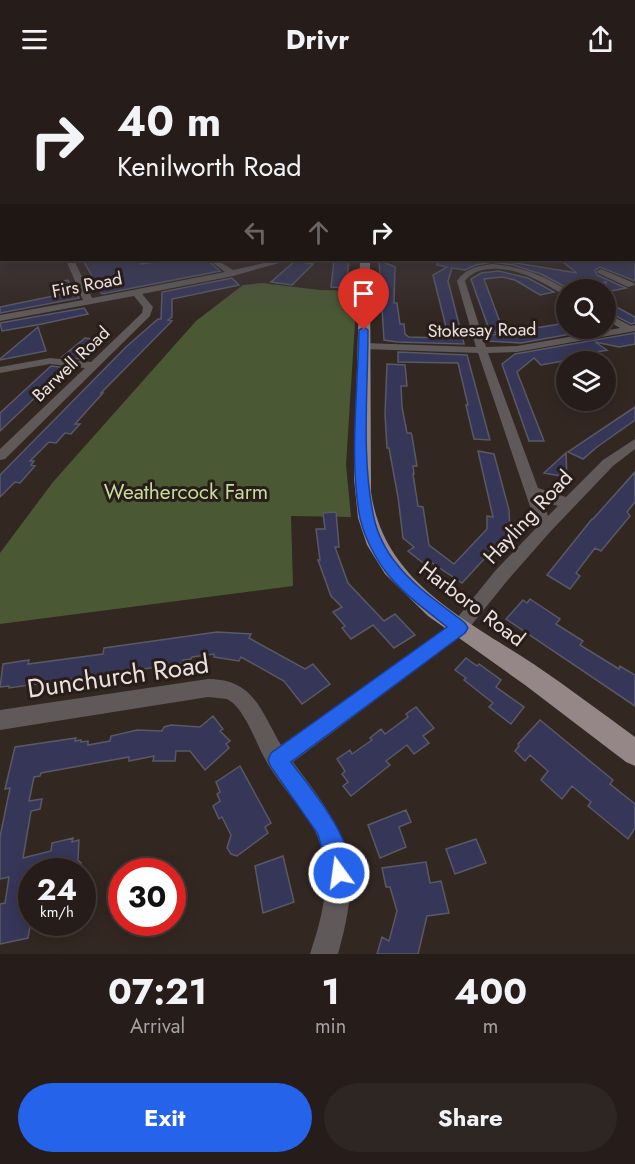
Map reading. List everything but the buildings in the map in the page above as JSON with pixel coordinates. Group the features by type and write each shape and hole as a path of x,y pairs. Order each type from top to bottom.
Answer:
{"main road":[{"name":"Harboro Road","path":"365,261 362,471 367,519 377,544 391,568 420,597 459,628 533,676 635,753"}],"street":[{"path":"70,261 89,302"},
{"path":"214,261 233,274"},
{"name":"Firs Road","path":"0,318 233,274 282,261"},
{"path":"475,261 482,268"},
{"path":"544,528 482,350 461,280 466,273 482,268 504,268 528,273 556,287"},
{"path":"601,271 631,285"},
{"path":"617,278 635,275"},
{"name":"Barwell Road","path":"0,456 148,312 148,307 137,293"},
{"path":"616,321 632,329"},
{"name":"Stokesay Road","path":"364,346 482,350 535,347 632,329"},
{"path":"0,370 50,361 93,365"},
{"name":"Hayling Road","path":"278,760 459,628 544,528 608,463 635,443"},
{"path":"533,491 550,499 570,503"},
{"name":"Dunchurch Road","path":"0,720 221,688 232,691 244,700 278,760 326,828 335,851 339,873 338,896 324,954"}],"green space":[{"name":"Weathercock Farm","path":"262,283 320,290 357,291 346,465 351,517 291,516 293,586 0,624 0,553 53,482 196,321 243,285"}],"route":[{"path":"339,873 335,851 326,828 278,760 459,628 404,583 391,568 377,544 367,519 362,471 364,330"}]}
